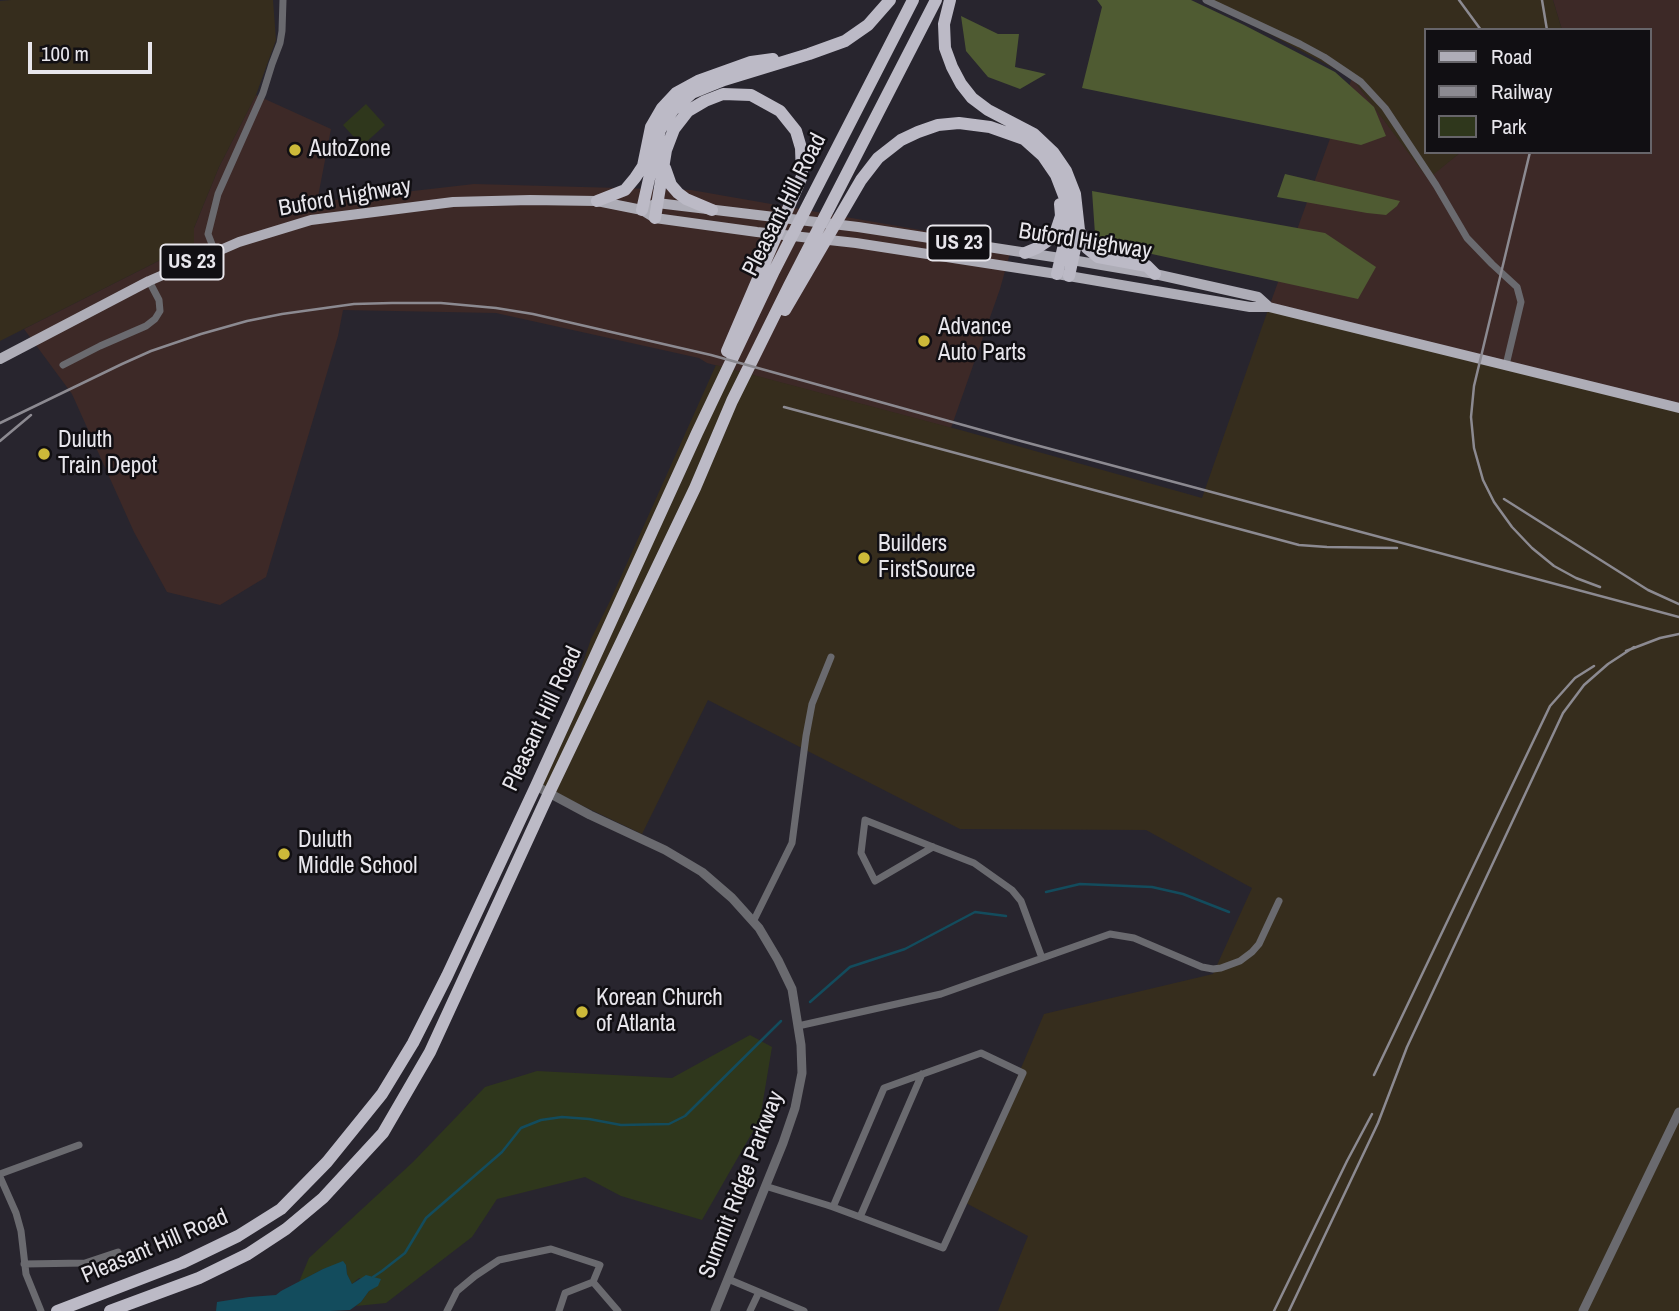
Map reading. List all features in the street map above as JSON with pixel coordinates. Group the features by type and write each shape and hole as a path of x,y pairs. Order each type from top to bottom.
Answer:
{"highway":[{"path":"642,209 660,130 673,110 692,93 845,41 868,25 890,0"},
{"name":"Pleasant Hill Road","path":"57,1311 177,1265 238,1236 281,1209 327,1162 382,1094 447,976 774,271 913,0"},
{"name":"Pleasant Hill Road","path":"110,1311 199,1278 248,1254 286,1230 323,1198 383,1133 429,1052 695,488 732,401 936,0"},
{"path":"950,0 944,24 945,48 961,84 988,110 1034,134 1053,152 1066,171 1075,194 1079,230 1087,247 1098,257 1147,266 1155,274"},
{"path":"597,201 625,190 635,178 643,166 652,127 662,108 676,93 698,80 751,62 808,54"},
{"path":"655,218 666,150 674,129 688,111 723,94 751,95 780,111 796,131 801,148 802,176 715,379 697,433"},
{"path":"732,401 861,180 878,158 901,140 918,132 938,125 959,123 990,127 1024,139 1043,156 1056,175 1066,201 1069,223 1067,259"},
{"path":"990,127 1024,146 1040,161 1051,176 1060,200 1061,216 1056,231 1049,240 1025,253"},
{"path":"664,164 671,185 678,193 712,210"},
{"path":"1063,275 1079,230"}],"main road":[{"name":"Buford Highway","path":"0,359 149,281 239,242 311,220 463,202 597,201 642,209 655,218 856,243 1250,307 1269,307 1679,408"},
{"name":"Buford Highway","path":"642,209 657,203 858,227 1067,259 1155,274 1258,297 1269,307"}],"street":[{"path":"215,252 208,234 218,194 263,93 280,43 283,0"},
{"path":"1206,0 1324,57 1361,82 1385,108 1467,238 1517,286 1521,302 1506,365"},
{"path":"63,365 146,326 155,319 160,311 159,300 149,281"},
{"path":"753,922 792,843 812,704 831,657"},
{"name":"Summit Ridge Parkway","path":"536,786 665,850 702,872 732,898 759,928 779,960 792,989 802,1073 795,1108 715,1311"},
{"path":"933,847 875,881 861,853 865,820 974,863 1012,890 1021,901 1042,958"},
{"path":"798,1026 941,995 1110,934 1134,938 1202,967 1221,968 1240,961 1259,944 1279,901"},
{"path":"765,1186 943,1248 1023,1073 981,1053 884,1088 833,1208"},
{"path":"860,1217 922,1074"},
{"path":"1583,1311 1679,1112"},
{"path":"41,1311 30,1288 16,1213 0,1175 79,1145"},
{"path":"447,1311 457,1291 499,1260 551,1249 600,1265 593,1282 565,1293 559,1311"},
{"path":"24,1264 85,1264 118,1252"},
{"path":"728,1279 804,1311"},
{"path":"593,1282 618,1311"},
{"path":"750,1311 759,1292"}],"shaded area":[{"path":"273,0 276,40 256,95 219,167 194,228 194,243 0,341 0,1"},
{"path":"1206,0 1553,0 1561,28 1424,28 1424,154 1459,154 1428,179 1352,78"},
{"path":"1553,0 1679,0 1679,408 1269,307 1352,78 1428,178 1458,154 1651,154 1651,28 1561,28"},
{"path":"256,95 331,129 317,202 474,184 691,190 1012,246 1000,289 951,428 707,363 699,358 496,313 343,310 338,336 266,577 220,605 167,592 134,532 72,394 24,329 194,243 194,228 219,167"},
{"path":"1269,307 1679,408 1679,1311 998,1311 1028,1236 964,1202 1044,1014 1213,974 1252,888 1146,830 960,829 708,700 642,834 541,786 591,639 716,365 1202,498"}],"green space":[{"path":"1097,0 1191,0 1335,72 1374,107 1386,136 1361,145 1082,88 1102,7"},
{"path":"961,16 998,34 1019,34 1015,67 1046,74 1020,89 988,77 966,51"},
{"path":"366,104 385,125 362,146 343,125"},
{"path":"1285,174 1400,201 1386,215 1277,197"},
{"path":"1092,191 1325,233 1376,267 1358,299 1106,244 1095,234"},
{"path":"750,1035 772,1047 760,1119 702,1220 621,1196 585,1177 497,1199 472,1237 386,1303 356,1306 378,1285 359,1278 352,1284 346,1265 323,1269 299,1282 309,1258 413,1162 485,1087 537,1071 672,1078"}],"water":[{"path":"343,1261 352,1284 366,1275 381,1279 378,1286 350,1310 216,1311 217,1302 276,1295"}],"waterway":[{"path":"1046,892 1080,884 1152,887 1183,894 1229,912"},
{"path":"810,1002 850,967 905,949 975,912 1006,916"},
{"path":"373,1277 405,1253 426,1218 502,1152 521,1128 541,1120 562,1117 621,1125 669,1124 685,1116 781,1021"}],"railway":[{"path":"1459,0 1480,28"},
{"path":"1542,0 1547,28"},
{"path":"1530,154 1474,386 1471,417 1474,448 1483,480 1494,502 1512,527 1554,566 1600,587"},
{"path":"0,423 151,351 247,321 354,304 441,303 496,308 711,355 1017,440 1679,617"},
{"path":"784,407 1299,545 1397,548"},
{"path":"0,441 31,415"},
{"path":"1504,499 1648,590 1679,604"},
{"path":"1626,651 1679,634"},
{"path":"1289,1311 1378,1123 1407,1047 1563,713 1584,685 1608,664 1634,647"},
{"path":"1374,1075 1550,706 1575,678 1594,666"},
{"path":"1274,1311 1372,1114"}],"place":[{"name":"AutoZone","path":"295,150"},
{"name":"Advance Auto Parts","path":"924,341"},
{"name":"Duluth Train Depot","path":"44,454"},
{"name":"Builders FirstSource","path":"864,558"},
{"name":"Duluth Middle School","path":"284,854"},
{"name":"Korean Church of Atlanta","path":"582,1012"}]}
